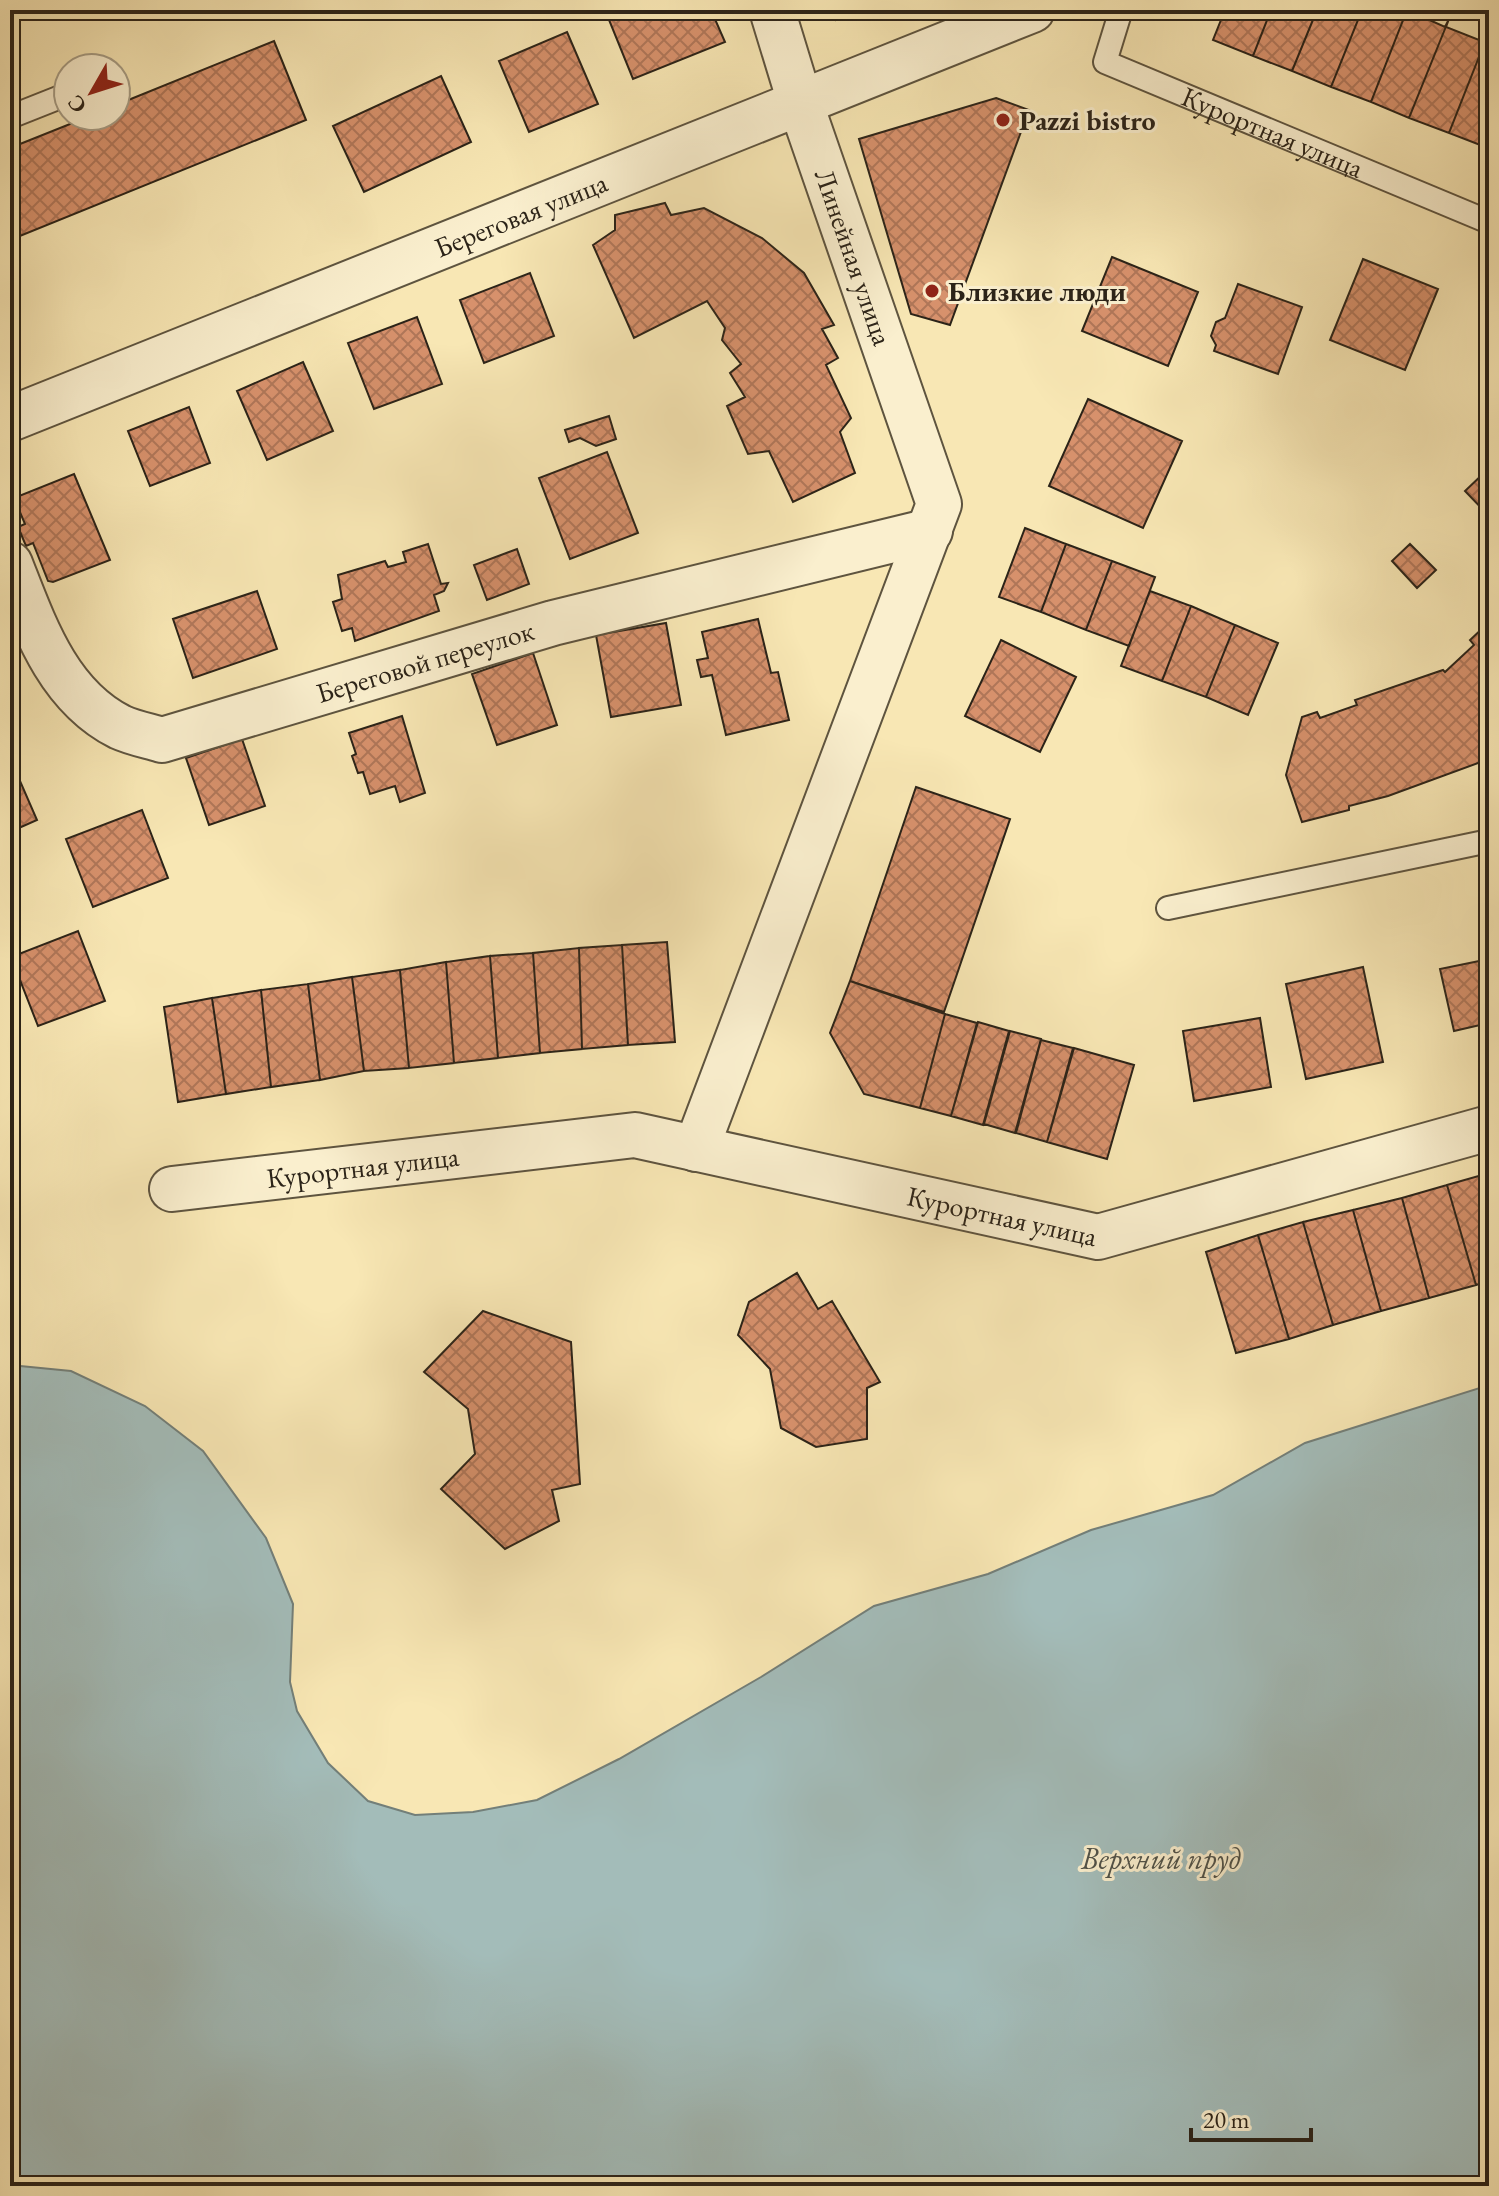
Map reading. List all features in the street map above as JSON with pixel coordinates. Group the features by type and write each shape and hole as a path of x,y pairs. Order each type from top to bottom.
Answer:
{"street":[{"name":"Линейная улица","path":"772,10 934,517"},
{"name":"Береговая улица","path":"10,419 1032,10"},
{"name":"Береговой переулок","path":"10,564 42,647 81,699 120,727 162,740 553,623 934,517"},
{"path":"696,1149 934,517"},
{"name":"Курортная улица","path":"172,1189 635,1135 1098,1237 1489,1128"}],"lane":[{"name":"Курортная улица","path":"1121,10 1105,62 1489,222"},
{"path":"10,117 52,100"},
{"path":"1168,908 1489,841"}],"water":[{"name":"Верхний пруд","path":"10,1365 71,1371 145,1406 203,1451 266,1538 293,1604 290,1682 297,1711 328,1763 368,1801 415,1815 473,1812 537,1800 619,1759 761,1677 874,1606 988,1574 1091,1530 1213,1495 1305,1443 1489,1385 1489,2186 10,2186"}],"building":[{"path":"605,10 711,10 725,42 633,79"},
{"path":"832,10 870,10 836,20"},
{"path":"873,10 900,10 875,18"},
{"path":"1225,10 1271,10 1253,56 1213,40"},
{"path":"1271,10 1317,10 1292,71 1253,56"},
{"path":"1317,10 1362,10 1331,87 1292,71"},
{"path":"1362,10 1407,10 1371,102 1331,87"},
{"path":"1407,10 1445,27 1449,19 1409,118 1371,102"},
{"path":"1449,19 1446,27 1484,42 1488,34 1449,133 1409,118"},
{"path":"567,32 598,104 529,132 499,61"},
{"path":"1488,34 1485,42 1489,44 1488,148 1449,133"},
{"path":"274,41 306,120 10,240 10,148 52,131 132,132 132,99"},
{"path":"441,76 471,142 364,192 333,126"},
{"path":"996,98 1029,110 950,325 911,314 859,139"},
{"path":"665,203 671,215 704,208 762,238 804,273 834,325 822,329 838,358 826,365 851,418 840,432 855,473 793,502 769,451 748,454 727,406 745,397 730,373 741,364 722,340 725,328 707,301 634,338 593,245 615,230 615,215"},
{"path":"1112,257 1198,292 1168,366 1082,331"},
{"path":"1363,259 1438,289 1405,370 1330,340"},
{"path":"530,273 554,336 484,363 460,300"},
{"path":"1238,284 1302,307 1278,374 1214,351 1216,345 1211,336 1216,322 1225,318"},
{"path":"417,317 442,384 374,409 348,343"},
{"path":"303,362 333,431 267,460 237,391"},
{"path":"1088,399 1182,441 1143,528 1049,486"},
{"path":"189,407 210,463 150,486 128,431"},
{"path":"609,416 616,439 596,446 580,438 569,442 565,430"},
{"path":"607,452 638,533 570,559 539,478"},
{"path":"1484,473 1489,478 1489,516 1465,491"},
{"path":"74,474 110,560 53,582 48,581 33,543 26,546 18,527 25,524 14,498"},
{"path":"1025,528 1066,544 1041,612 999,597"},
{"path":"428,544 441,584 448,583 444,591 434,595 439,611 355,641 352,628 342,631 333,602 342,599 338,575 385,561 388,567 406,562 403,552"},
{"path":"1066,544 1112,561 1086,630 1041,612"},
{"path":"1410,544 1436,570 1417,588 1392,561"},
{"path":"517,549 529,584 487,600 474,565"},
{"path":"1112,561 1155,577 1129,646 1086,630"},
{"path":"257,591 277,649 193,678 173,619"},
{"path":"1150,591 1191,606 1162,681 1121,666"},
{"path":"1191,606 1235,625 1206,697 1162,681"},
{"path":"758,619 771,673 778,672 789,720 726,735 712,675 701,677 697,660 708,658 702,632"},
{"path":"1489,622 1489,759 1388,796 1349,806 1349,810 1302,822 1286,775 1302,717 1317,712 1320,718 1357,705 1355,700 1443,670 1445,672 1474,645 1470,640"},
{"path":"666,623 681,705 611,717 596,635"},
{"path":"1235,625 1278,643 1248,715 1206,697"},
{"path":"1001,640 1076,677 1040,752 965,716"},
{"path":"533,653 557,725 497,745 472,674"},
{"path":"402,716 425,793 400,802 395,786 370,794 363,772 358,773 352,756 356,754 349,733"},
{"path":"242,739 265,806 209,825 186,758"},
{"path":"10,758 37,820 10,832"},
{"path":"916,787 1010,819 944,1012 850,981"},
{"path":"142,810 168,878 93,907 66,839"},
{"path":"78,931 105,1001 38,1026 11,957"},
{"path":"667,942 675,1042 628,1045 622,945"},
{"path":"622,945 628,1045 582,1049 579,948"},
{"path":"579,948 582,1049 540,1053 533,953"},
{"path":"533,953 540,1053 498,1058 490,956"},
{"path":"490,956 498,1058 454,1063 446,962"},
{"path":"1489,959 1489,1023 1454,1031 1440,969"},
{"path":"446,962 454,1063 409,1068 400,970"},
{"path":"1363,967 1383,1062 1306,1079 1286,984"},
{"path":"400,970 409,1068 364,1071 352,977"},
{"path":"352,977 364,1071 320,1080 308,984"},
{"path":"850,981 945,1014 920,1108 864,1094 830,1033"},
{"path":"308,984 320,1080 271,1087 261,990"},
{"path":"261,990 271,1087 226,1094 212,998"},
{"path":"212,998 226,1094 178,1102 164,1007"},
{"path":"945,1014 977,1023 951,1116 920,1108"},
{"path":"1260,1018 1271,1087 1194,1101 1183,1031"},
{"path":"978,1022 1009,1031 983,1125 951,1116"},
{"path":"1010,1031 1041,1039 1015,1133 984,1124"},
{"path":"1041,1040 1073,1048 1047,1142 1016,1133"},
{"path":"1074,1048 1134,1065 1107,1159 1047,1142"},
{"path":"1489,1173 1489,1281 1476,1285 1447,1185"},
{"path":"1447,1185 1476,1285 1429,1298 1402,1198"},
{"path":"1402,1198 1429,1298 1381,1311 1353,1210"},
{"path":"1353,1210 1381,1311 1333,1325 1303,1222"},
{"path":"1303,1222 1333,1325 1289,1339 1258,1235"},
{"path":"1258,1235 1289,1339 1236,1353 1206,1252"},
{"path":"797,1273 818,1309 832,1301 880,1382 867,1388 867,1439 816,1447 781,1428 770,1369 738,1335 749,1302"},
{"path":"483,1311 571,1342 580,1484 552,1490 559,1521 505,1549 441,1489 475,1454 468,1409 424,1372"}],"place":[{"name":"Pazzi bistro","path":"1003,120"},
{"name":"Близкие люди","path":"932,291"}]}
